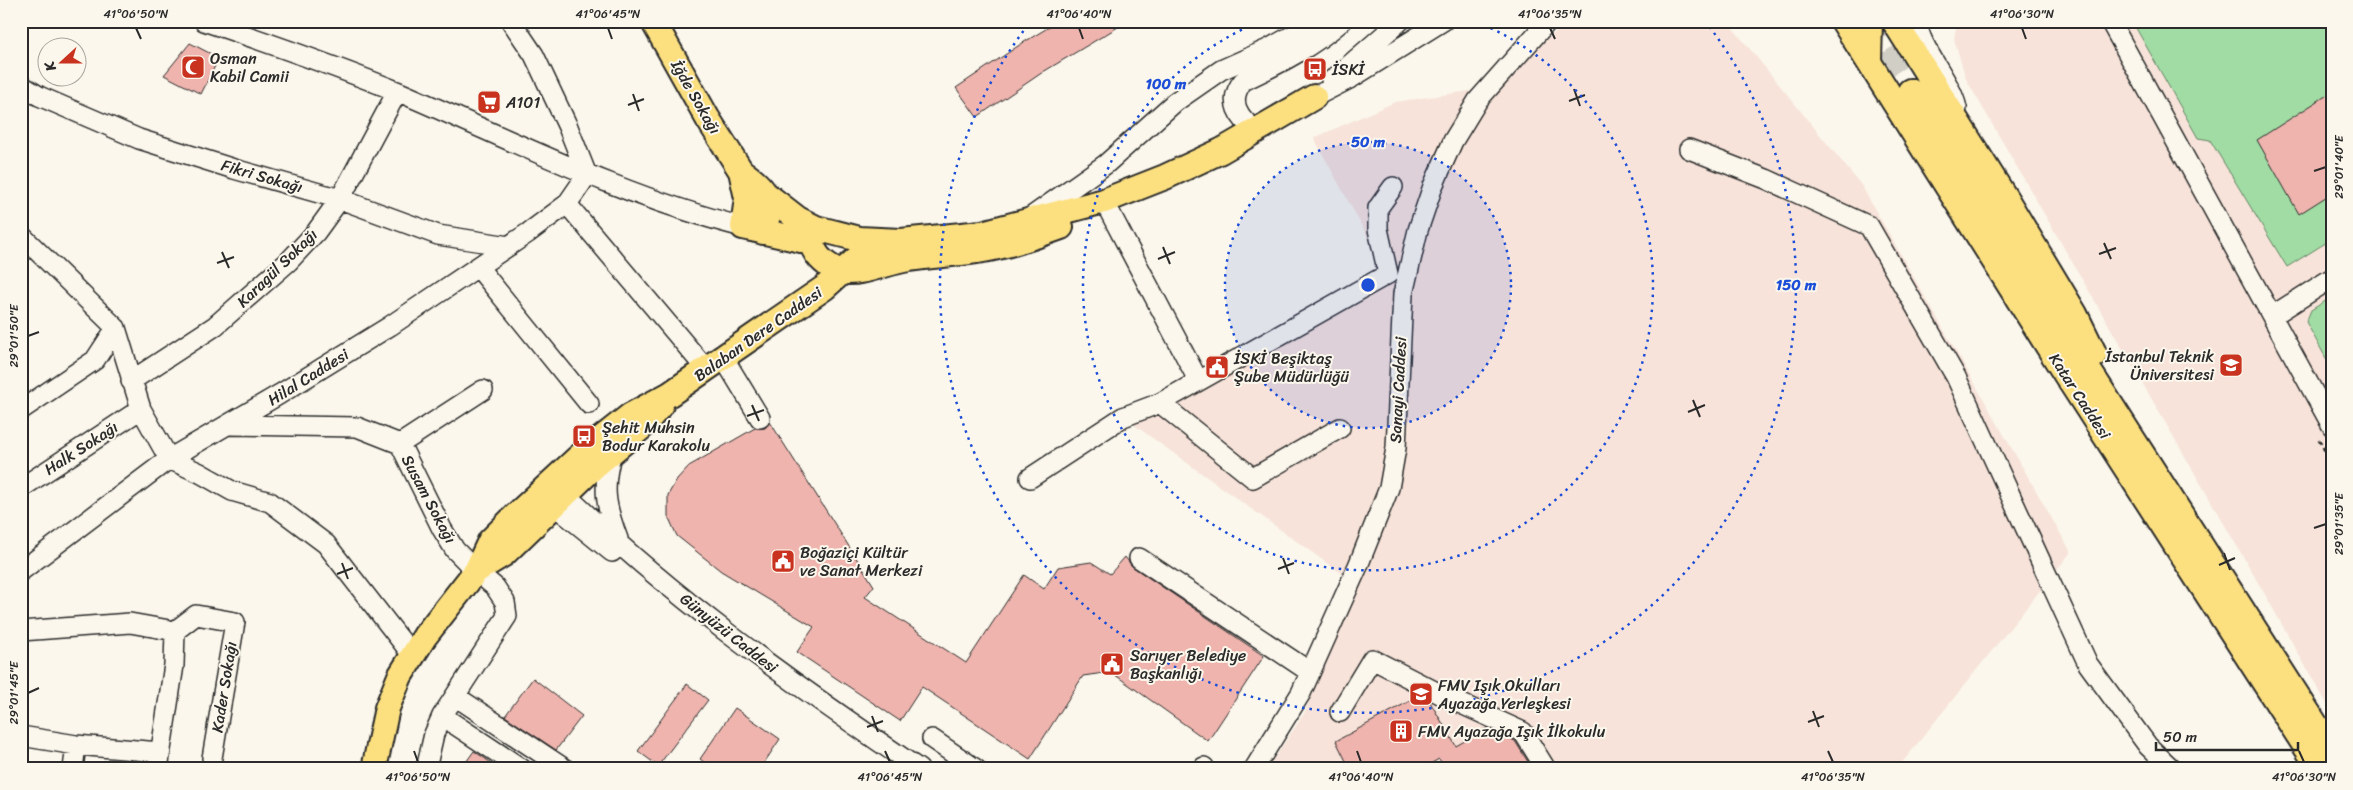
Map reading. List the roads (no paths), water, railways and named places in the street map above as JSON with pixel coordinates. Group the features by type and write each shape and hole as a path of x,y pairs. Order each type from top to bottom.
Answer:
{"main road":[{"name":"İğde Sokağı","path":"653,21 708,119 742,171"},
{"name":"Katar Caddesi","path":"1843,21 2066,375 2320,769"},
{"path":"1869,62 1870,21"},
{"path":"1894,21 1962,128 2075,314 2096,358 2116,412"},
{"path":"1910,91 2116,412"},
{"path":"753,230 901,241 982,233 1104,201 1165,177 1257,131 1314,97"},
{"path":"742,171 767,195 821,235"},
{"path":"742,171 753,230"},
{"path":"753,230 769,216 770,203 767,195"},
{"path":"821,235 816,254 824,262 844,272 866,269 910,258 978,251 1028,239 1080,220 1104,201"},
{"name":"Balaban Dere Caddesi","path":"553,494 583,452 631,414 670,394 715,363 844,272 860,256 901,241"},
{"name":"Balaban Dere Caddesi","path":"374,769 387,708 400,676 425,636 476,571 490,541 612,452 641,428 670,394"},
{"name":"Katar Caddesi","path":"2116,412 2332,750"}],"street":[{"path":"204,21 256,38 397,92 587,174 708,219 753,230"},
{"path":"511,21 534,55 568,127 587,174"},
{"path":"1023,223 1106,164 1175,102 1220,70 1268,49 1318,21"},
{"path":"1257,131 1239,115 1234,102 1237,88 1243,81 1298,54 1323,38 1342,21"},
{"path":"1314,97 1400,21"},
{"path":"1314,97 1353,78 1443,21"},
{"name":"Sanayi Caddesi","path":"1254,769 1301,692 1358,566 1389,488 1396,448 1404,294 1418,230 1433,186 1453,141 1478,100 1548,21"},
{"path":"1917,21 1922,39 1944,75 1956,102 1962,128"},
{"path":"2110,21 2332,426"},
{"name":"Fikri Sokağı","path":"21,85 39,96 139,139 234,169 340,199 438,236 509,246"},
{"name":"Karagül Sokağı","path":"132,381 215,326 316,232 340,199 397,92"},
{"path":"1689,149 1766,179 1869,226 1956,377 2088,664 2148,746 2172,769"},
{"name":"Hilal Caddesi","path":"21,571 169,459 390,326 509,246 567,204 587,174"},
{"path":"1030,478 1123,418 1160,403 1388,274 1378,230 1378,208 1393,187"},
{"path":"1104,201 1198,380"},
{"path":"567,204 715,363 760,418"},
{"path":"21,235 116,328 141,409 169,459 200,473 232,491 270,502 326,544 413,656"},
{"path":"478,267 589,404"},
{"path":"2272,316 2332,278"},
{"path":"21,410 95,360 116,328"},
{"path":"400,444 483,390"},
{"path":"1160,403 1253,478 1340,428"},
{"name":"Halk Sokağı","path":"21,488 141,409"},
{"name":"Susam Sokağı","path":"228,425 357,427 400,444 442,529 455,550 495,587 505,602 507,616 455,696"},
{"path":"612,452 606,472 605,498 609,516 619,543"},
{"name":"Günyüzü Caddesi","path":"553,494 619,543 747,650 920,769"},
{"name":"Günyüzü Caddesi","path":"553,494 746,662 901,769"},
{"path":"1139,558 1310,672"},
{"name":"Kader Sokağı","path":"175,631 196,614 235,622 212,758"},
{"path":"21,631 130,623 175,631 174,665 159,760 21,736"},
{"path":"1340,712 1372,659 1444,696 1523,732 1546,769"},
{"path":"426,769 434,734 442,716 455,696 565,769"},
{"path":"442,716 522,769"},
{"path":"932,739 976,769"},
{"path":"73,769 76,745"}],"tunnel":[{"path":"1866,21 1910,91"}],"place":[{"name":"Osman Kabil Camii","path":"193,67"},
{"name":"İSKİ","path":"1315,69"},
{"name":"A101","path":"489,102"},
{"name":"İstanbul Teknik Üniversitesi","path":"2231,365"},
{"name":"İSKİ Beşiktaş Şube Müdürlüğü","path":"1217,367"},
{"name":"Şehit Muhsin Bodur Karakolu","path":"584,436"},
{"name":"Boğaziçi Kültür ve Sanat Merkezi","path":"783,561"},
{"name":"Sarıyer Belediye Başkanlığı","path":"1112,664"},
{"name":"FMV Işık Okulları Ayazağa Yerleşkesi","path":"1421,694"},
{"name":"FMV Ayazağa Işık İlkokulu","path":"1401,731"}]}
